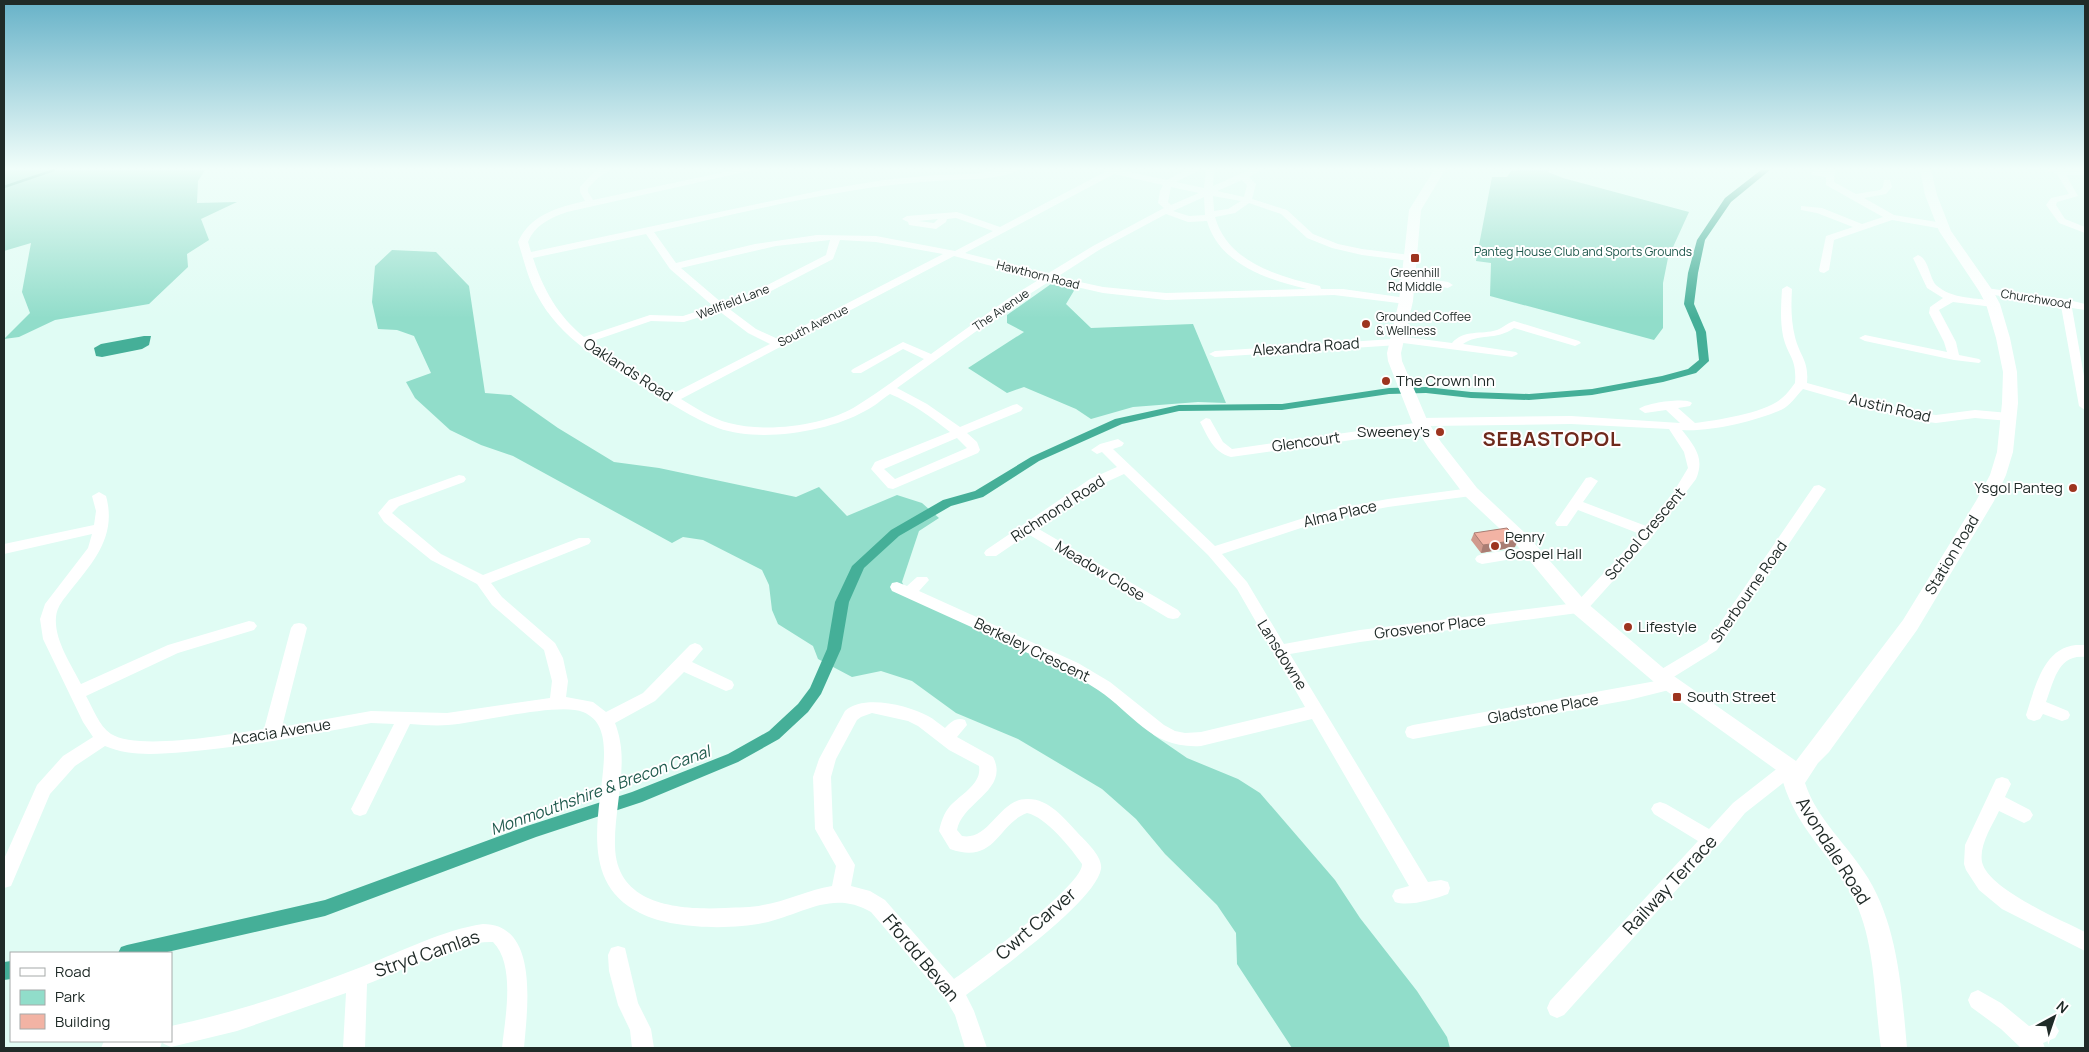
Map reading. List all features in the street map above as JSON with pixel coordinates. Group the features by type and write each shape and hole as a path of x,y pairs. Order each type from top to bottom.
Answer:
{"street":[{"name":"Oaklands Road","path":"544,219 530,227 523,242 543,296 562,324 622,370 724,426 750,431 783,430 820,425 861,409"},
{"path":"528,256 700,219"},
{"path":"907,219 908,222 936,226 943,219"},
{"path":"971,219 999,230"},
{"name":"South Avenue","path":"672,399 1019,219"},
{"name":"The Avenue","path":"861,409 1013,300 1096,248 1151,219"},
{"path":"1212,219 1215,231 1221,241 1237,257 1274,276 1334,292"},
{"path":"1292,219 1310,236 1334,246 1362,252 1410,258"},
{"path":"1414,219 1406,301 1394,353 1395,361 1422,424 1471,492 1508,526 1580,608 1666,681 1794,771"},
{"path":"1846,219 1862,226"},
{"path":"1824,270 1829,238 1882,219"},
{"path":"1907,219 1943,226"},
{"name":"Station Road","path":"1794,771 1826,739 1910,625 1985,501 1998,475 2005,452 2009,417 2010,372 2003,338 1989,298 1940,219"},
{"path":"2061,219 2085,230"},
{"path":"648,230 674,267 721,308 752,331 779,344"},
{"name":"Hawthorn Road","path":"674,267 781,243 836,237 910,244 954,253 1089,287 1143,295 1185,296 1334,292 1406,301"},
{"name":"Wellfield Lane","path":"582,341 650,318 684,319 750,298 823,261 832,252 836,237"},
{"path":"1918,258 1931,286 1951,299"},
{"path":"1409,279 1453,286"},
{"path":"1422,424 1571,420 1692,427 1727,422 1776,408 1786,401 1799,386 1803,385 1801,382 1803,365 1791,345 1786,320 1787,289"},
{"name":"Churchwood","path":"1951,299 1989,298 2065,302 2085,307"},
{"path":"1951,299 1938,304 1934,313 1948,337 1954,357"},
{"path":"2065,302 2069,314 2083,404 2085,406"},
{"path":"1457,347 1457,343 1465,338 1500,332 1509,325 1514,324 1575,343"},
{"path":"857,371 914,338"},
{"path":"1865,338 1888,346 1975,361"},
{"path":"1398,340 1512,354"},
{"name":"Alexandra Road","path":"1215,354 1398,340"},
{"path":"902,345 931,358"},
{"name":"Austin Road","path":"1803,385 1912,416 1936,419 1974,414 2009,417"},
{"path":"889,389 923,404 958,432 973,445 974,450 898,490 877,469 880,465 958,432 1018,408"},
{"path":"1645,409 1686,403"},
{"path":"1668,405 1692,427"},
{"name":"Glencourt","path":"1206,422 1217,444 1223,451 1231,453 1422,424"},
{"name":"School Crescent","path":"1580,608 1648,532 1687,483 1694,468 1692,456 1674,427"},
{"name":"Lansdowne","path":"1106,446 1126,468 1213,552 1242,586 1317,711 1432,890 1402,896"},
{"name":"Richmond Road","path":"991,553 1095,482 1126,468"},
{"path":"459,479 394,503 385,513 389,519 436,556 482,580 497,601 554,652 560,681 557,703"},
{"path":"1562,523 1591,481"},
{"name":"Sherbourne Road","path":"1666,681 1714,645 1819,489"},
{"name":"Alma Place","path":"1213,552 1329,514 1388,503 1471,492"},
{"path":"4,880 42,790 69,762 104,738 91,722 51,639 48,619 50,608 61,591 91,556 101,528 102,511 99,496"},
{"path":"1575,504 1648,532"},
{"path":"4,549 101,528"},
{"name":"Meadow Close","path":"1027,528 1173,614"},
{"path":"482,580 584,540"},
{"path":"1482,559 1532,552"},
{"name":"Berkeley Crescent","path":"922,580 904,590 1072,667 1104,686 1158,730 1171,737 1185,740 1201,739 1317,711"},
{"name":"Grosvenor Place","path":"1279,650 1360,636 1580,608"},
{"path":"77,693 173,649 248,626"},
{"path":"271,735 299,628"},
{"path":"695,649 648,697 605,720 610,732 613,749 605,840 605,857 610,874 621,890 641,906 663,915 687,918 753,916 773,912 820,895 840,893"},
{"path":"2062,715 2036,710 2044,684 2060,656 2069,652 2085,651"},
{"path":"682,664 726,686"},
{"name":"Gladstone Place","path":"1413,732 1629,694 1666,681"},
{"name":"Acacia Avenue","path":"104,738 131,747 163,747 271,735 371,717 447,718 557,703 573,703 590,707 605,720"},
{"name":"Cwrt Carver","path":"840,893 846,865 824,829 822,777 828,759 851,716 861,709 872,707 911,715 924,721 955,745 984,759 988,765 983,786 950,820 948,832 956,843 969,845 977,843 992,834 1019,808 1032,806 1045,812 1087,856 1092,868 1086,880 1062,906 953,993"},
{"path":"360,809 405,718"},
{"path":"945,737 960,725"},
{"name":"Avondale Road","path":"1794,771 1797,795 1811,818 1850,871 1868,901 1881,951 1894,1048"},
{"name":"Railway Terrace","path":"1557,1008 1712,840 1739,808 1794,771"},
{"path":"2024,815 1999,792 1974,845 1974,864 1986,884 2009,903 2085,942"},
{"path":"1660,809 1712,840"},
{"name":"Ffordd Bevan","path":"840,893 862,897 878,906 953,993 964,1011 976,1048"},
{"name":"Stryd Camlas","path":"172,1037 248,1018 479,932 499,934 507,942 512,953 516,972 513,1048"},
{"path":"618,955 619,971 628,1005 640,1029 643,1048"},
{"name":"Stryd Camlas","path":"354,1048 357,978"},
{"path":"1978,1000 2002,1015 2030,1043 2048,1031"},
{"path":"112,1048 146,1042"}],"green space":[{"path":"4,219 201,219 209,240 187,254 188,267 149,304 55,320 19,337 4,339 30,313 22,292 31,243 4,251"},
{"name":"Panteg House Club and Sports Grounds","path":"1484,219 1686,219 1668,258 1663,283 1663,328 1654,340 1490,296 1491,263 1476,261"},
{"path":"392,250 436,252 469,286 485,393 511,395 558,428 614,462 659,468 796,497 819,487 847,516 897,495 922,503 939,518 919,531 902,582 909,596 1069,669 1105,694 1155,736 1187,758 1238,779 1260,793 1335,880 1360,918 1417,991 1447,1037 1450,1048 1292,1048 1237,964 1236,933 1217,905 1165,854 1136,819 1102,789 1018,739 956,713 912,681 881,671 852,677 818,659 813,646 778,624 772,610 769,585 762,570 703,540 683,537 672,543 513,456 481,445 450,430 415,398 406,382 431,373 414,336 397,330 378,329 372,302 375,266"},
{"path":"1051,284 1075,289 1066,304 1091,328 1193,324 1226,403 1198,402 1133,407 1091,419 1076,409 1024,387 1007,393 968,368 1024,332 1007,323 1007,315"}],"shaded area":[{"path":"151,336 149,345 142,349 102,357 96,356 94,348 101,344"}],"building":[{"path":"1507,528 1518,540 1483,545 1474,533"}],"waterway":[{"name":"Monmouthshire & Brecon Canal","path":"131,952 325,908 533,831 636,797 733,758 774,735 803,708 816,690 834,649 842,602 859,566 895,533 947,503 979,494 1035,459 1119,421 1179,408 1282,407 1389,391 1426,390 1471,395 1529,397 1592,392 1663,379 1692,371 1704,361 1701,332 1689,304 1693,273 1701,240 1715,219"},
{"name":"Monmouthshire & Brecon Canal","path":"4,971 10,970"}],"place":[{"name":"Greenhill Rd Middle","path":"1415,258"},
{"name":"Grounded Coffee & Wellness","path":"1366,324"},
{"name":"The Crown Inn","path":"1386,381"},
{"name":"Sweeney's","path":"1440,432"},
{"name":"Ysgol Panteg","path":"2073,488"},
{"name":"Penry Gospel Hall","path":"1495,546"},
{"name":"Lifestyle","path":"1628,627"},
{"name":"South Street","path":"1677,697"}],"district":[{"name":"SEBASTOPOL","path":"1552,439"}]}
